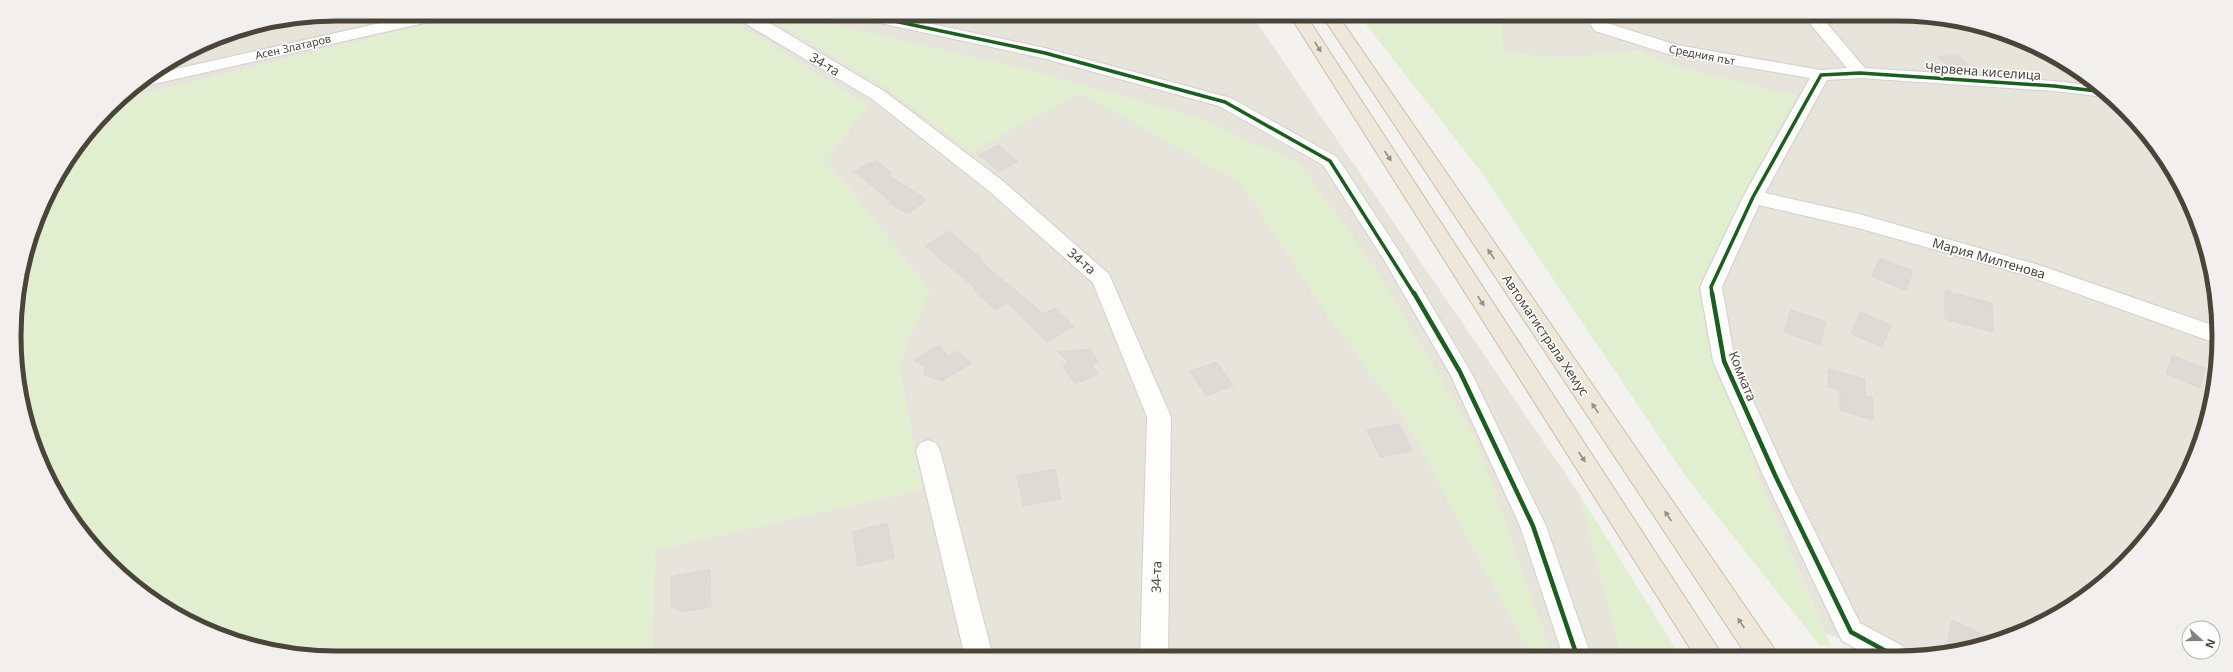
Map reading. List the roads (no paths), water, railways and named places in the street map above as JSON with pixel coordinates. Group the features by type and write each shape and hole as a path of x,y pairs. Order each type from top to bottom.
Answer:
{"highway":[{"path":"1302,21 1707,651"},
{"name":"Автомагистрала Хемус","path":"1334,21 1760,651"}],"street":[{"name":"Асен Златаров","path":"154,79 411,21"},
{"name":"34-та","path":"754,21 878,95 996,186 1102,279 1159,417 1154,651"},
{"path":"894,21 1044,53 1225,102 1330,161 1392,256 1460,372 1533,526 1575,651"},
{"name":"Средния път","path":"1597,21 1601,27 1674,50 1821,75"},
{"path":"1816,21 1860,73"},
{"path":"1821,75 1860,73"},
{"name":"Червена киселица","path":"1860,73 2054,86 2095,91"},
{"name":"Комката","path":"1821,75 1753,197 1711,287 1724,361 1775,475 1851,632 1886,651"},
{"name":"Мария Милтенова","path":"1753,197 1859,221 2032,270 2212,333"},
{"path":"928,450 978,651"}]}
